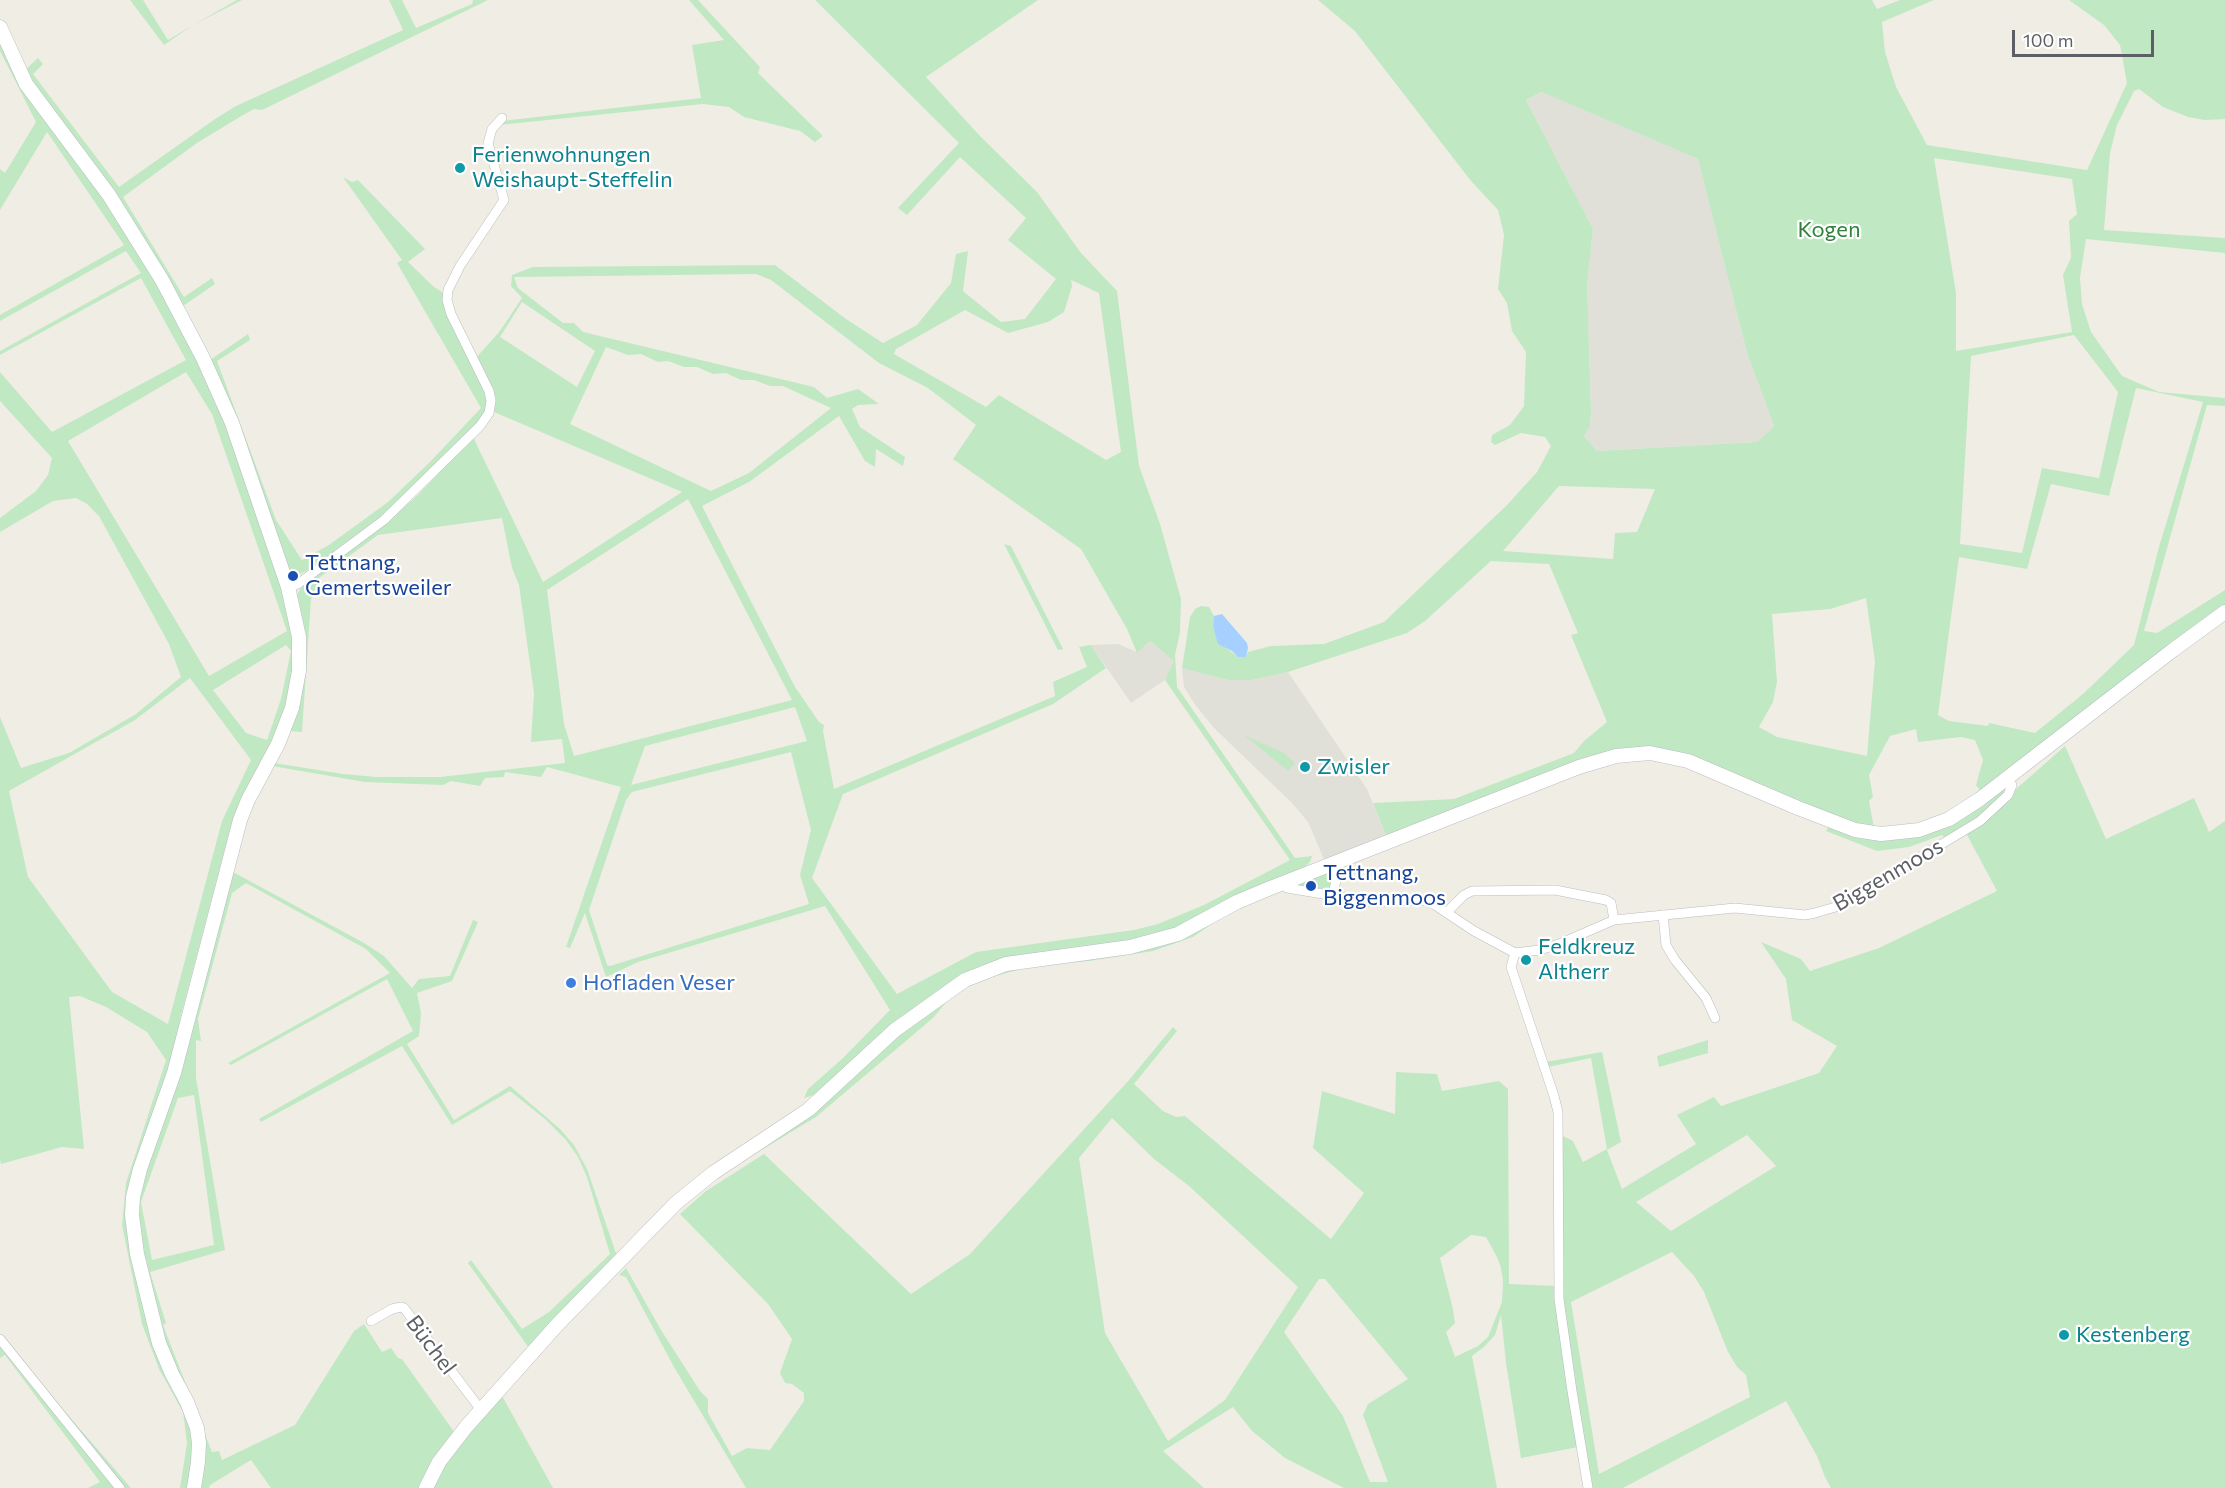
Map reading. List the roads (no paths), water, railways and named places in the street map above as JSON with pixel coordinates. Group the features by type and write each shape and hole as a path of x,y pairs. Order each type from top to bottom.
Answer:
{"main road":[{"path":"0,27 26,84 109,195 185,321 232,423 288,587 299,637 298,671 292,708 278,744 240,820 174,1073 140,1169 133,1197 134,1233 148,1305 165,1359 187,1402 197,1428 199,1443 194,1488"},
{"path":"426,1488 448,1449 481,1410 557,1325 675,1203 713,1173 808,1110 879,1044 951,988 979,973 1006,964 1130,946 1162,939 1192,927 1237,902 1282,883 1579,767 1605,758 1628,754 1662,755 1688,761 1842,826 1881,834 1907,832 1942,822 1964,810 2006,779 2225,612"}],"street":[{"path":"288,587 298,584 384,520 475,431 489,413 491,401 489,391 451,314 447,290 460,266 504,200 488,143 492,129 502,118"},
{"name":"Biggenmoos","path":"1515,953 1534,951 1559,944 1614,920 1735,908 1805,915 1839,906 1980,821 2008,795 2012,783 2006,779"},
{"path":"1332,897 1337,877 1334,864"},
{"path":"1282,883 1287,888 1332,897 1376,902 1423,900 1435,904 1474,931 1515,953 1513,973 1558,1112 1559,1299 1588,1488"},
{"path":"1448,912 1464,895 1472,891 1555,890 1611,903 1614,920"},
{"path":"1663,915 1666,945 1706,998 1715,1018"},
{"name":"Büchel","path":"371,1321 392,1309 404,1308 481,1410"},
{"path":"0,1339 120,1488"}],"water":[{"path":"1222,614 1247,643 1246,657 1238,657 1218,644 1213,626 1214,616"}],"place":[{"name":"Ferienwohnungen Weishaupt-Steffelin","path":"460,168"},
{"name":"Tettnang, Gemertsweiler","path":"293,576"},
{"name":"Zwisler","path":"1305,767"},
{"name":"Tettnang, Biggenmoos","path":"1311,886"},
{"name":"Feldkreuz Altherr","path":"1526,960"},
{"name":"Hofladen Veser","path":"571,983"},
{"name":"Kestenberg","path":"2064,1335"}],"park label":[{"name":"Kogen","path":"1829,230"}]}
